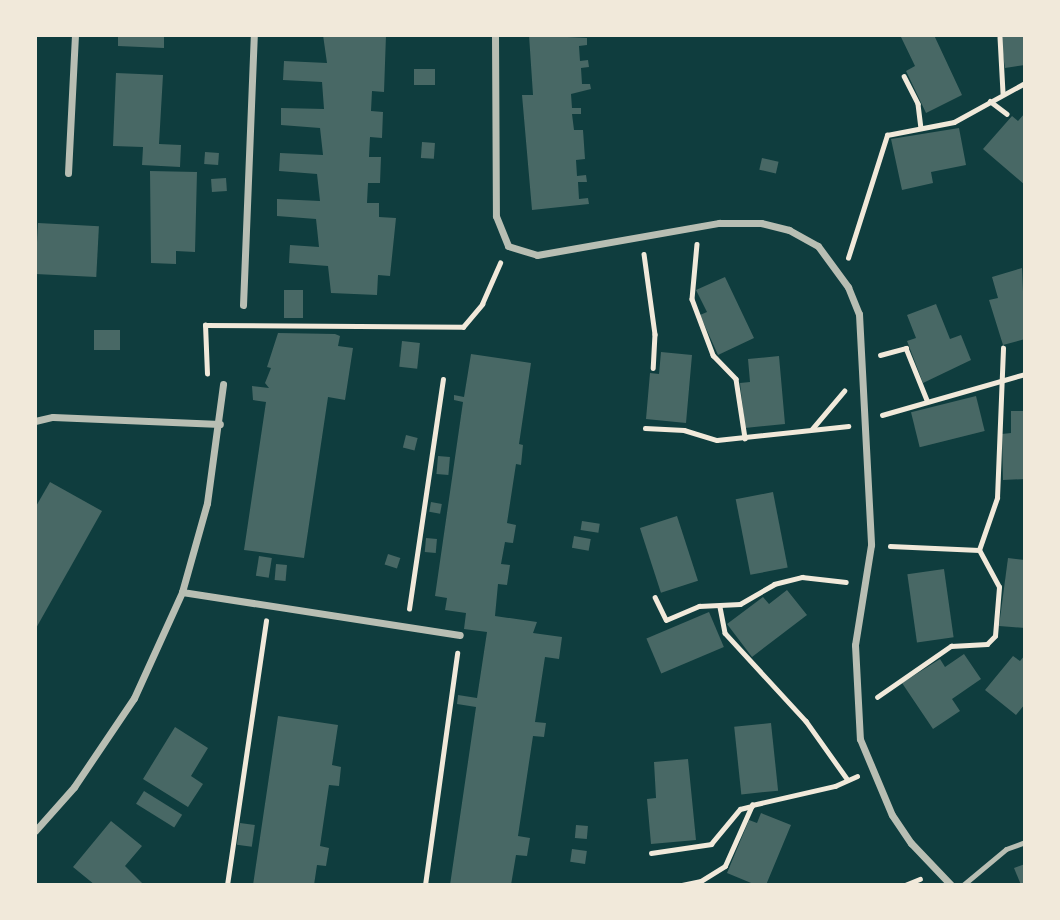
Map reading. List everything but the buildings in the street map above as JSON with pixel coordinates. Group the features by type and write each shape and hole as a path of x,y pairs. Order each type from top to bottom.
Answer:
{"street":[{"path":"68,173 75,35"},
{"path":"243,305 254,35"},
{"path":"495,35 496,216 508,246 537,255 695,227 761,223 789,230 818,246 838,269 859,314 867,424 871,545 855,645 860,738 870,770 911,843 951,885"},
{"path":"35,831 74,788 134,698 182,593 207,503 220,424 223,384"},
{"path":"35,421 52,417 220,424"},
{"path":"182,593 460,635"}],"lane":[{"path":"962,885 1006,849 1025,842"}],"path":[{"path":"1000,37 1003,93"},
{"path":"904,76 918,104 921,128"},
{"path":"838,269 852,254 887,135 954,122 1025,83"},
{"path":"990,101 1007,114"},
{"path":"695,227 699,256 691,299 713,355 736,379 745,438"},
{"path":"642,236 655,334 653,368"},
{"path":"223,384 204,372 205,325 463,327 482,304 508,246"},
{"path":"811,430 833,409 862,360 906,348 927,400"},
{"path":"856,700 875,698 951,646 987,644 995,636 999,587 979,550 997,498 998,379 1003,348"},
{"path":"645,428 684,430 717,440 867,424 889,410 1025,374"},
{"path":"406,627 443,379"},
{"path":"871,545 979,550"},
{"path":"655,597 666,620 699,606 720,607 802,577 864,584"},
{"path":"227,885 269,606"},
{"path":"720,607 725,633 806,720 848,780"},
{"path":"425,885 460,635"},
{"path":"652,853 711,845 740,809 848,780 870,770"},
{"path":"682,885 701,881 725,866 752,805"}]}
